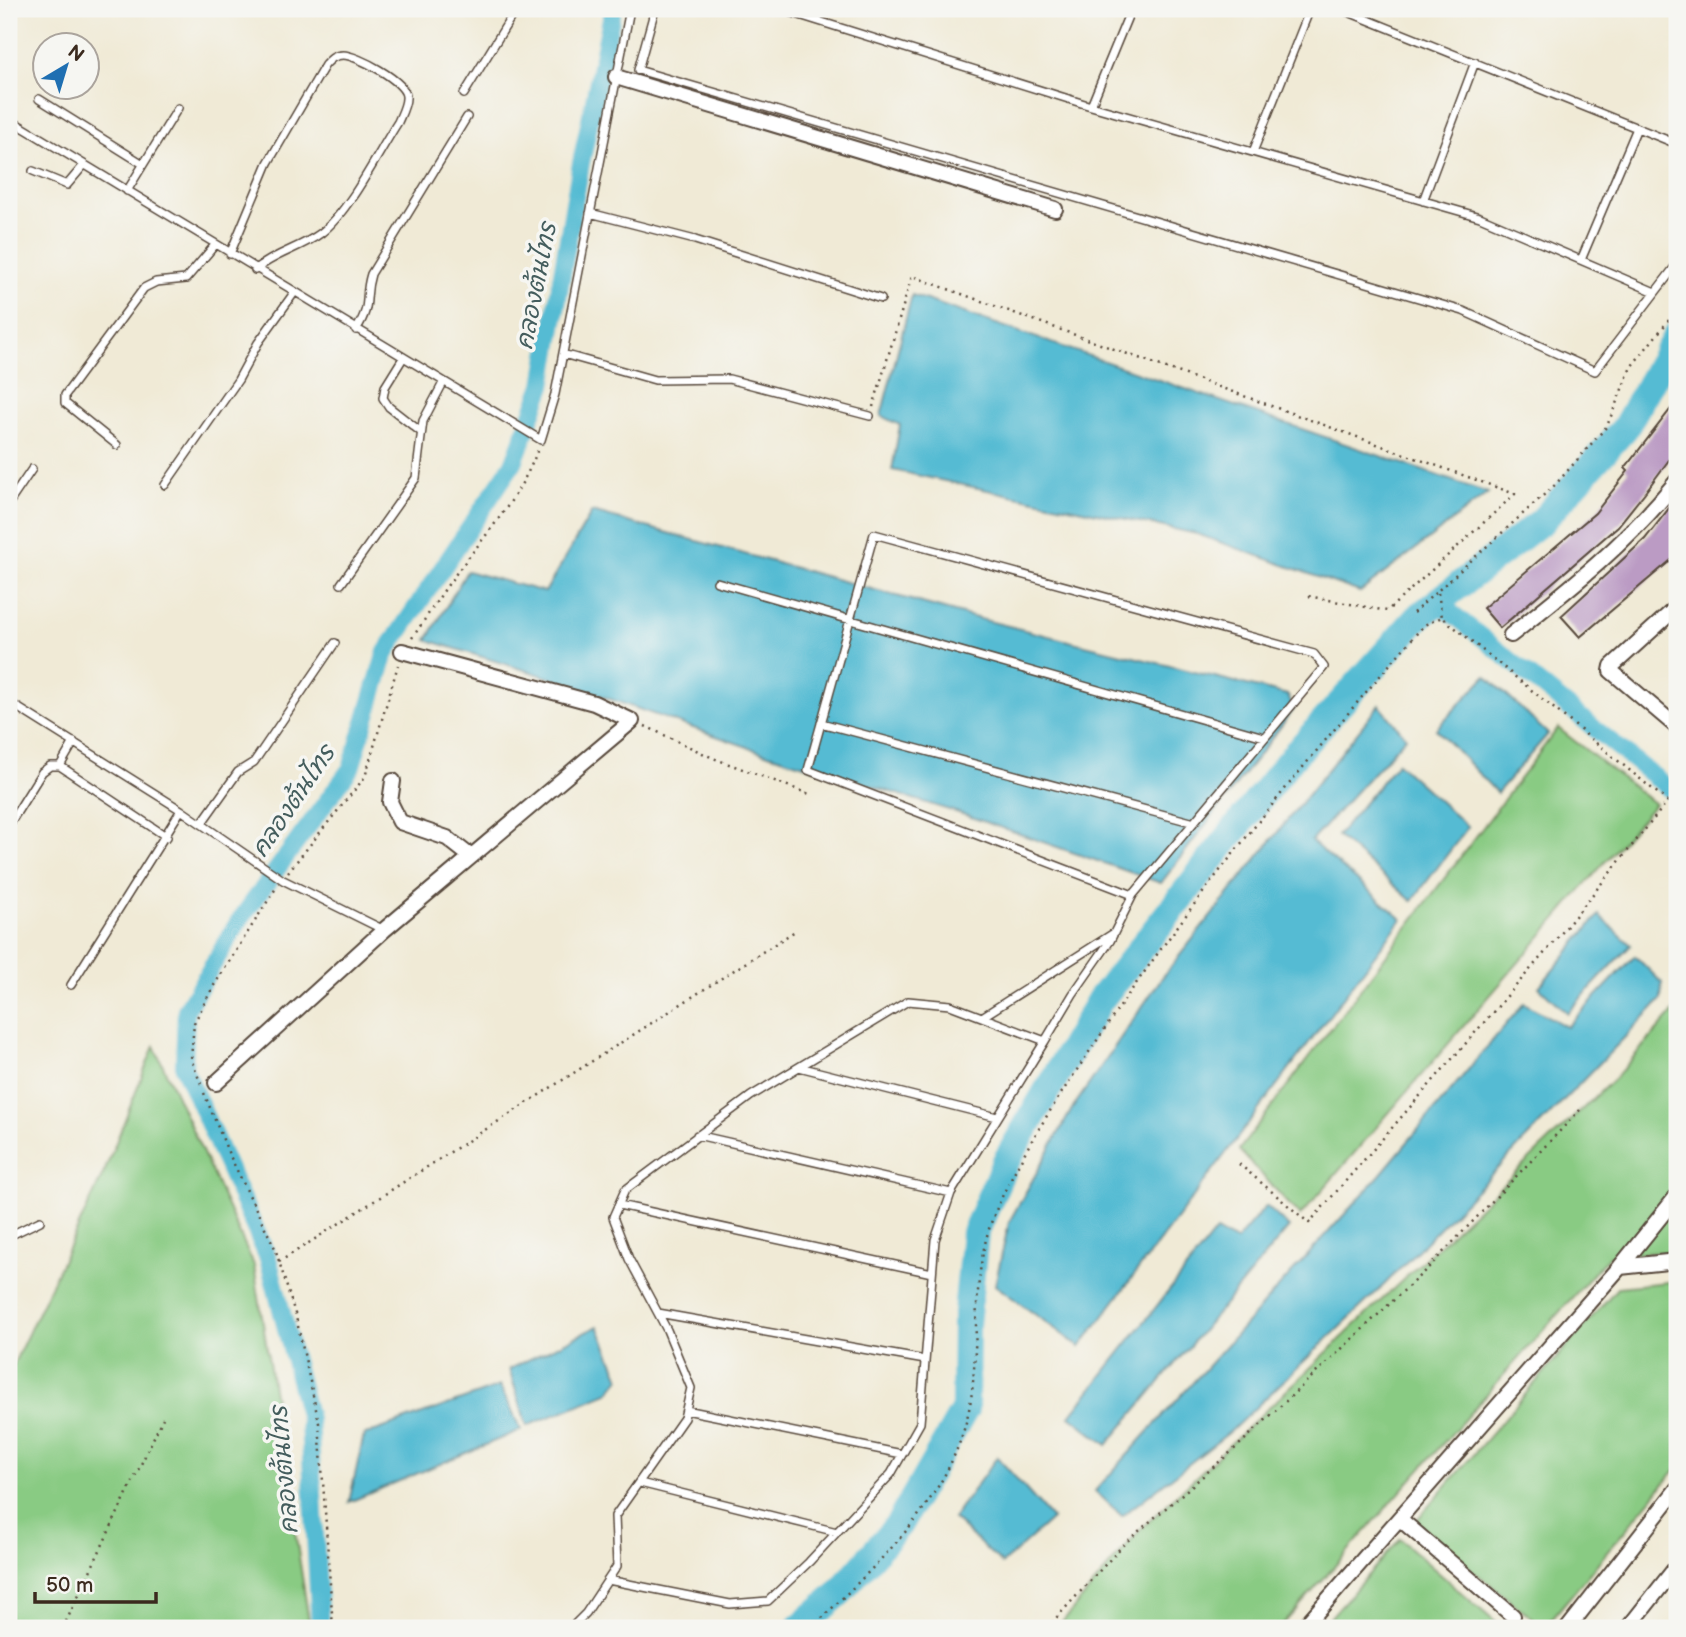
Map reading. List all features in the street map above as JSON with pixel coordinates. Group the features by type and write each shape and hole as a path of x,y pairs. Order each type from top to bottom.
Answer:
{"street":[{"path":"616,77 1055,209"},
{"path":"1511,635 1602,564 1639,527 1677,481"},
{"path":"1677,607 1612,666 1611,671 1677,727"},
{"path":"216,1083 384,930 632,721 594,703 402,652"},
{"path":"393,781 390,802 400,821 447,838 470,856"},
{"path":"1303,1628 1620,1267 1677,1196"},
{"path":"1620,1267 1677,1261"},
{"path":"1568,1628 1677,1489"},
{"path":"1400,1519 1513,1616"},
{"path":"1628,1628 1677,1566"}],"lane":[{"path":"464,94 516,9"},
{"path":"9,119 540,440 563,354 630,9"},
{"path":"655,9 638,70 1463,311 1595,371 1677,264"},
{"path":"780,9 1091,106 1480,216 1655,292"},
{"path":"1091,106 1131,9"},
{"path":"1253,152 1310,9"},
{"path":"1341,9 1677,144"},
{"path":"230,254 268,163 332,57 344,55 358,58 403,87 406,96 398,122 339,213 321,233 265,261 255,270"},
{"path":"1423,201 1475,62"},
{"path":"44,102 143,164"},
{"path":"127,191 178,108"},
{"path":"356,330 369,306 368,288 371,274 467,117"},
{"path":"1581,260 1637,128"},
{"path":"33,171 62,186 67,185 84,165"},
{"path":"590,213 695,240 881,299"},
{"path":"117,445 65,403 65,395 145,288 156,282 186,279 215,245"},
{"path":"165,485 294,293"},
{"path":"563,354 655,380 729,379 870,416"},
{"path":"403,358 385,387 383,398 389,407 421,432"},
{"path":"341,584 416,478 421,432 429,406 443,383"},
{"path":"9,503 32,469"},
{"path":"608,1580 730,1604 768,1601 891,1474 920,1423 934,1240 951,1193 1114,933 1133,895 1191,822 1324,667 1314,654 874,534 808,770 1133,895"},
{"path":"717,582 1264,737"},
{"path":"201,824 238,772 254,762 335,643"},
{"path":"9,702 181,810 281,878 384,930"},
{"path":"821,723 1191,822"},
{"path":"60,766 74,742"},
{"path":"9,825 42,772 50,766 60,766 167,836"},
{"path":"71,985 181,810"},
{"path":"982,1017 1114,933"},
{"path":"572,1628 586,1613 617,1566 615,1516 684,1418 691,1388 658,1313 629,1259 613,1217 625,1190 751,1096 908,1001 950,1005 1045,1041"},
{"path":"799,1067 997,1117"},
{"path":"697,1135 951,1193"},
{"path":"619,1205 932,1273"},
{"path":"9,1236 40,1221"},
{"path":"658,1313 925,1360"},
{"path":"686,1410 902,1454"},
{"path":"640,1483 837,1532"}],"path":[{"path":"870,416 912,276 1515,494 1387,611 1308,596"},
{"path":"1413,613 1556,484 1607,426 1631,367 1677,310"},
{"path":"333,1628 319,1423 296,1317 279,1262 228,1152 191,1059 194,1023 213,987 281,878 365,777 402,652 454,577 500,518 530,470 540,440"},
{"path":"1438,593 1442,617 1677,809"},
{"path":"811,1628 903,1538 921,1515 962,1443 973,1387 979,1278 994,1216 1054,1104 1154,955 1252,829 1424,625 1442,617"},
{"path":"632,721 713,758 812,795"},
{"path":"1239,1164 1309,1223 1555,942 1668,801"},
{"path":"279,1262 795,931"},
{"path":"1046,1628 1125,1543 1239,1445 1429,1268 1580,1110"},
{"path":"64,1628 163,1418"}],"green space":[{"path":"1558,728 1655,804 1300,1216 1239,1150"},
{"path":"1677,1008 1677,1251 1609,1256 1280,1628 1057,1628 1141,1529 1615,1078"},
{"path":"154,1046 254,1265 310,1628 9,1628 9,1374 105,1170"},
{"path":"1677,1281 1677,1468 1544,1628 1414,1523 1618,1287"},
{"path":"1400,1539 1502,1628 1321,1628"}],"water":[{"path":"912,295 1488,493 1360,592 1197,534 892,470 900,425 881,416"},
{"path":"592,512 980,619 1288,695 1294,709 1161,883 962,814 759,751 544,676 427,640 467,571 545,592"},
{"path":"1486,676 1548,734 1497,793 1436,729"},
{"path":"1379,705 1406,737 1311,841 1402,919 1080,1347 995,1285 1009,1222 1072,1109 1161,979"},
{"path":"1397,763 1468,827 1412,901 1337,836"},
{"path":"1599,915 1631,945 1567,1013 1539,987"},
{"path":"1635,956 1662,983 1661,1000 1386,1283 1231,1431 1122,1516 1095,1491 1380,1175 1524,1003 1567,1027"},
{"path":"1266,1206 1289,1227 1107,1445 1070,1416 1216,1231 1236,1241"},
{"path":"598,1326 620,1378 608,1393 527,1426 509,1369"},
{"path":"500,1386 521,1430 349,1502 364,1435"},
{"path":"997,1457 1052,1519 1002,1564 953,1518"}],"building":[{"path":"1677,401 1677,449 1646,491 1618,526 1500,628 1483,608 1595,513 1628,471 1625,468"},
{"path":"1677,498 1677,555 1580,637 1561,616 1645,539"}],"waterway":[{"name":"คลองต้นไทร","path":"320,1628 309,1419 268,1258 184,1068 186,1010 239,921 351,768 386,652 514,462 543,385 581,163 613,9"},
{"path":"799,1628 840,1592 899,1524 965,1409 966,1324 975,1233 1005,1163 1100,1000 1289,761 1417,618 1542,521 1625,428 1677,335"},
{"path":"1438,602 1677,795"}]}
